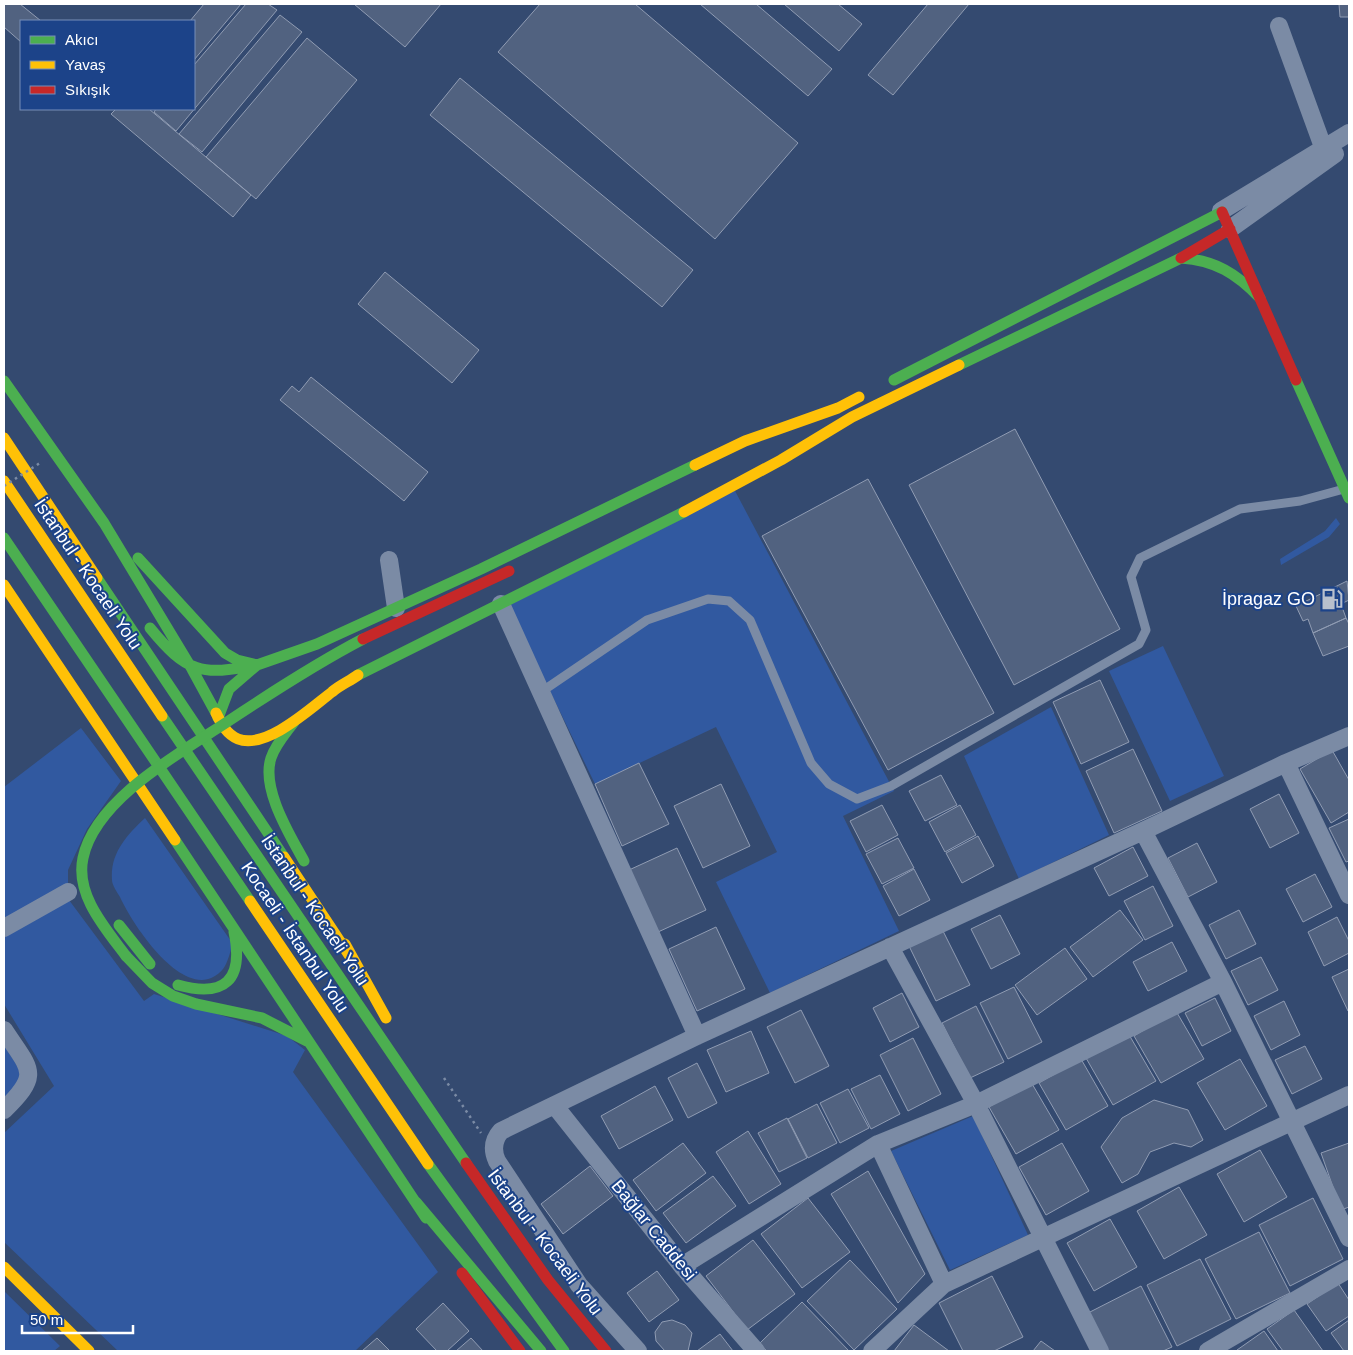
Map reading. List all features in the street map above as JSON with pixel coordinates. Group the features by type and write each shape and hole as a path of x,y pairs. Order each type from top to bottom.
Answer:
{"main road":[{"path":"740,456 878,388 1222,211 1347,493"},
{"path":"577,552 1181,258 1230,229"},
{"path":"1181,258 1199,258 1220,266 1241,278 1260,298"},
{"path":"4,381 104,522 192,669 225,730 238,739 251,740 264,737 294,722 334,690 372,667 647,532 773,465 852,417"},
{"path":"142,618 172,655 192,669 207,673 223,672 257,665 317,644 481,569 745,441 838,408"},
{"path":"4,438 353,961"},
{"name":"İstanbul - Kocaeli Yolu","path":"4,481 422,1100 548,1280 606,1351"},
{"path":"44,496 107,571"},
{"path":"104,522 225,652 237,660 257,665"},
{"name":"Kocaeli - İstanbul Yolu","path":"4,538 454,1202 564,1351"},
{"path":"315,1046 272,1021 206,1008 164,991 147,979 126,956 89,901 82,871 87,845 96,831 128,793 174,757 300,674 347,647 418,611 513,569"},
{"path":"4,585 233,928 315,1046 481,1302 520,1351"},
{"path":"218,718 229,689 257,665"},
{"path":"294,722 272,756 269,766 269,782 277,804 311,876 353,961 393,1033 422,1100"},
{"path":"137,805 196,759 241,728"},
{"path":"116,921 160,973 191,990 207,992 225,986 236,970 238,946 233,928"},
{"path":"416,1202 541,1351"},
{"path":"4,1267 89,1351"}],"street":[{"path":"1279,26 1325,154"},
{"path":"1230,229 1349,133"},
{"path":"1222,211 1325,154 1349,144"},
{"path":"389,560 396,608"},
{"path":"501,604 697,1036"},
{"path":"638,1351 579,1285 497,1161 493,1152 496,1137 501,1131 697,1036 1144,831 1286,763 1349,736"},
{"path":"1286,763 1349,895"},
{"path":"1144,831 1223,982 1349,1238"},
{"path":"4,928 68,892"},
{"path":"890,947 976,1104 1100,1351"},
{"path":"682,1266 878,1144 976,1104 1223,982"},
{"path":"4,1030 28,1068 29,1076 22,1092 4,1110"},
{"path":"872,1351 944,1284 1349,1095"},
{"name":"Bağlar Caddesi","path":"555,1106 682,1266 756,1351"},
{"path":"878,1144 944,1284"},
{"path":"1208,1351 1349,1269"}],"lane":[{"path":"542,692 647,620 708,598 729,601 750,620 811,763 829,784 857,799 892,786 1139,644 1146,630 1130,577 1140,558 1240,509 1347,493"}],"path":[{"path":"4,486 40,463"},
{"path":"444,1078 457,1098"}],"shaded area":[{"path":"734,489 894,791 843,816 899,931 770,993 716,882 777,852 716,727 595,784 506,600"},
{"path":"1336,518 1340,524 1329,537 1281,565 1280,559 1325,531"},
{"path":"1163,646 1224,776 1170,801 1109,671"},
{"path":"1051,707 1109,835 1019,879 964,756"},
{"path":"81,728 121,781 87,829 68,870 69,900 144,1001 154,994 287,1036 305,1050 293,1072 438,1272 355,1351 118,1351 4,1242 4,1133 54,1086 4,1004 4,787"},
{"path":"145,818 233,944 223,969 209,979 194,979 178,971 163,959 126,910 113,884 112,870 117,853 126,838"},
{"path":"4,1045 20,1073 17,1085 4,1101"},
{"path":"973,1116 1028,1235 950,1270 891,1151"},
{"path":"4,1291 60,1346 54,1351 4,1351"}],"building":[{"path":"4,4 20,4 40,20 20,20 20,41 4,27"},
{"path":"204,4 241,4 195,59 195,20 191,20"},
{"path":"246,4 268,4 277,10 195,108 195,64"},
{"path":"354,4 441,4 405,47"},
{"path":"540,4 635,4 798,143 715,239 498,52"},
{"path":"700,4 756,4 832,69 808,96"},
{"path":"784,4 838,4 862,24 839,51"},
{"path":"928,4 969,4 893,95 868,75"},
{"path":"1339,4 1349,4 1349,17 1340,17"},
{"path":"280,15 302,32 202,152 179,134"},
{"path":"307,38 357,80 256,199 206,157"},
{"path":"460,78 693,270 662,307 430,115"},
{"path":"115,110 150,110 251,195 233,217 111,114"},
{"path":"155,110 194,110 176,131 154,112"},
{"path":"385,272 479,350 452,383 358,304"},
{"path":"311,377 428,472 404,501 280,400 292,386 299,392"},
{"path":"1015,429 1120,629 1014,685 909,485"},
{"path":"868,479 994,713 888,770 762,536"},
{"path":"1347,581 1349,600 1341,604 1346,618 1313,633 1308,619 1303,621 1296,606"},
{"path":"1346,618 1349,624 1349,646 1323,656 1313,633"},
{"path":"1100,680 1129,742 1081,764 1053,702"},
{"path":"1133,749 1162,811 1114,833 1086,771"},
{"path":"1332,750 1349,780 1349,812 1331,823 1300,769"},
{"path":"639,763 669,824 622,846 595,784"},
{"path":"941,775 957,805 925,821 909,791"},
{"path":"721,784 750,846 703,868 674,806"},
{"path":"1279,794 1299,833 1270,848 1250,809"},
{"path":"882,805 898,835 866,852 850,821"},
{"path":"960,805 976,835 945,852 929,822"},
{"path":"1349,819 1349,861 1346,862 1329,828"},
{"path":"978,836 994,866 962,883 946,853"},
{"path":"898,838 914,868 882,884 866,854"},
{"path":"1197,843 1217,882 1188,897 1168,858"},
{"path":"1133,847 1148,876 1109,896 1094,868"},
{"path":"677,848 706,910 658,932 629,870"},
{"path":"914,869 930,900 899,916 883,886"},
{"path":"1315,874 1332,907 1303,922 1286,889"},
{"path":"1153,886 1173,926 1145,940 1124,901"},
{"path":"1120,910 1143,940 1093,977 1070,947"},
{"path":"1239,910 1256,944 1226,959 1209,925"},
{"path":"1000,915 1020,954 991,969 971,929"},
{"path":"1337,917 1349,941 1349,953 1324,966 1308,932"},
{"path":"716,927 745,989 697,1011 669,949"},
{"path":"942,929 970,985 936,1001 909,946"},
{"path":"1172,942 1187,971 1148,991 1133,962"},
{"path":"1065,948 1087,979 1037,1015 1015,985"},
{"path":"1261,957 1278,990 1248,1005 1231,971"},
{"path":"1349,969 1349,1010 1348,1011 1332,977"},
{"path":"1014,987 1042,1042 1008,1059 980,1003"},
{"path":"902,993 919,1027 890,1042 873,1008"},
{"path":"1215,998 1231,1031 1202,1046 1185,1013"},
{"path":"1284,1001 1300,1035 1271,1050 1254,1016"},
{"path":"976,1006 1004,1062 970,1078 942,1023"},
{"path":"801,1010 829,1066 795,1083 767,1027"},
{"path":"1176,1011 1204,1059 1161,1083 1134,1036"},
{"path":"751,1031 769,1073 726,1092 707,1050"},
{"path":"1128,1033 1156,1081 1113,1105 1086,1058"},
{"path":"913,1038 941,1094 908,1111 880,1055"},
{"path":"1305,1046 1322,1079 1292,1094 1275,1060"},
{"path":"1081,1059 1108,1106 1066,1130 1039,1083"},
{"path":"1240,1059 1267,1106 1225,1130 1197,1083"},
{"path":"697,1063 717,1103 688,1118 668,1078"},
{"path":"880,1075 900,1114 871,1129 851,1089"},
{"path":"1031,1082 1059,1130 1016,1154 989,1107"},
{"path":"655,1086 673,1120 619,1149 601,1116"},
{"path":"848,1089 869,1128 840,1143 820,1103"},
{"path":"1154,1100 1188,1110 1203,1140 1191,1147 1174,1143 1150,1152 1138,1174 1122,1183 1101,1147 1122,1118"},
{"path":"817,1104 837,1143 808,1158 788,1119"},
{"path":"787,1118 807,1158 779,1172 758,1133"},
{"path":"748,1131 781,1184 749,1204 716,1152"},
{"path":"683,1143 706,1173 656,1211 633,1180"},
{"path":"1062,1143 1089,1191 1046,1215 1019,1167"},
{"path":"1349,1143 1349,1207 1341,1210 1321,1153"},
{"path":"1260,1150 1287,1197 1244,1222 1217,1174"},
{"path":"590,1166 613,1196 563,1234 541,1204"},
{"path":"868,1171 925,1274 898,1303 831,1194"},
{"path":"713,1176 736,1206 686,1243 663,1213"},
{"path":"1179,1187 1207,1235 1164,1259 1137,1211"},
{"path":"808,1198 850,1252 802,1288 761,1234"},
{"path":"1313,1198 1343,1259 1290,1286 1259,1225"},
{"path":"1110,1219 1137,1267 1094,1291 1067,1243"},
{"path":"1259,1232 1290,1293 1236,1319 1205,1259"},
{"path":"753,1240 795,1294 747,1330 706,1276"},
{"path":"1200,1259 1231,1319 1177,1346 1147,1285"},
{"path":"850,1260 897,1309 854,1350 807,1301"},
{"path":"657,1271 679,1300 649,1322 627,1293"},
{"path":"992,1276 1023,1337 994,1351 963,1351 939,1303"},
{"path":"1338,1283 1349,1300 1349,1316 1326,1331 1307,1304"},
{"path":"1141,1286 1172,1347 1163,1351 1107,1351 1088,1313"},
{"path":"802,1302 849,1351 767,1351 759,1344"},
{"path":"443,1303 469,1331 447,1351 437,1351 416,1329"},
{"path":"1294,1310 1323,1351 1283,1351 1267,1329"},
{"path":"672,1320 685,1325 692,1333 688,1351 665,1351 656,1341 655,1332 662,1322"},
{"path":"1349,1320 1349,1351 1344,1351 1331,1333"},
{"path":"914,1325 949,1351 894,1351"},
{"path":"1264,1331 1278,1351 1237,1350"},
{"path":"720,1334 733,1351 697,1351"},
{"path":"377,1338 390,1351 362,1351"},
{"path":"471,1338 483,1351 456,1351"},
{"path":"1041,1341 1055,1351 1033,1351"}],"traffic: fast":[{"path":"894,380 1222,212"},
{"path":"959,365 1181,258 1193,259 1225,270 1243,282 1260,298"},
{"path":"1296,380 1349,498"},
{"path":"4,381 104,523 192,669 216,713"},
{"path":"218,718 229,689 257,665 317,644 481,569 695,465"},
{"path":"358,675 684,512"},
{"path":"4,538 250,901"},
{"path":"138,558 225,653 237,660 257,665"},
{"path":"97,578 284,857"},
{"path":"150,628 174,654 196,668 222,670 257,665"},
{"path":"126,956 101,923 88,898 84,885 82,872 83,858 91,837 104,817 121,798 162,764 292,680 363,639"},
{"path":"162,716 466,1163"},
{"path":"294,722 275,748 271,758 269,770 270,784 278,811 304,861"},
{"path":"175,840 426,1218"},
{"path":"119,925 150,964"},
{"path":"178,985 208,989 219,987 227,981 233,973 236,962 234,932"},
{"path":"126,956 152,983 173,996 196,1004 262,1018 307,1041"},
{"path":"428,1164 564,1351"},
{"path":"416,1202 541,1351"}],"traffic: slow":[{"path":"684,512 781,460 852,417 959,365"},
{"path":"695,465 745,441 838,408 859,397"},
{"path":"4,438 97,578"},
{"path":"4,481 162,716"},
{"path":"4,585 175,840"},
{"path":"216,713 224,728 234,737 249,741 262,739 288,726 358,675"},
{"path":"284,857 353,961"},
{"path":"250,901 428,1164"},
{"path":"345,944 386,1018"},
{"path":"4,1267 89,1351"}],"traffic: jam":[{"path":"1222,212 1296,380"},
{"path":"1181,258 1230,229"},
{"path":"363,639 509,571"},
{"path":"466,1163 548,1280 606,1351"},
{"path":"462,1273 520,1351"}],"place":[{"name":"İpragaz GO","path":"1332,599"}]}
